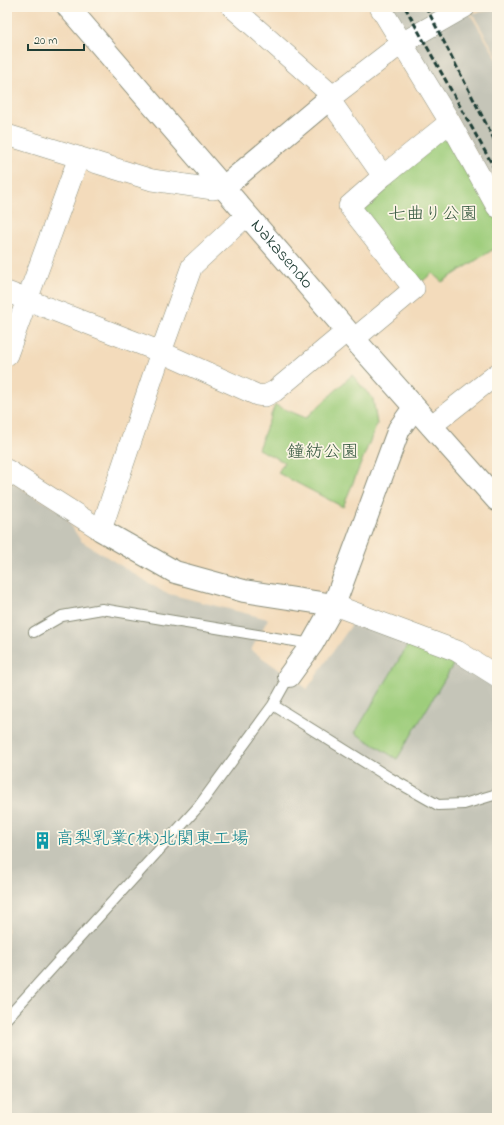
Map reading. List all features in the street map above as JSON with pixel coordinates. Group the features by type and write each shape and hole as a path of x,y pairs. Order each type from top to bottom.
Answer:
{"main road":[{"name":"Nakasendo","path":"68,7 350,335 497,500"},
{"path":"224,187 329,99"},
{"path":"289,676 312,644 334,605 400,429 414,408"},
{"path":"101,530 175,572 244,591 334,605"}],"street":[{"path":"232,7 326,90 329,99 383,176"},
{"path":"380,7 450,122 497,207"},
{"path":"329,99 402,43 465,7"},
{"path":"7,292 161,352 257,395 265,396 275,391 414,289 349,206 383,176 450,122"},
{"path":"7,135 152,180 213,189 224,187"},
{"path":"7,355 79,157"},
{"path":"7,470 101,530 161,352 192,266 247,215"},
{"path":"432,426 497,374"},
{"path":"334,605 457,651 497,676"}],"lane":[{"path":"34,632 62,616 102,609 312,644"},
{"path":"7,1018 199,806 273,705 289,676"},
{"path":"273,705 390,778 438,805 464,804 497,794"}],"shaded area":[{"path":"392,7 466,7 497,59 497,188"},
{"path":"497,10 497,56 472,13"},
{"path":"7,480 62,512 81,541 165,593 268,619 251,650 307,689 355,620 456,655 497,682 497,1118 7,1118"}],"green space":[{"name":"七曲り公園","path":"449,126 497,214 497,247 442,282 432,273 417,286 353,206"},
{"name":"鐘紡公園","path":"352,375 373,399 377,424 343,507 278,473 284,462 258,449 275,405 306,418"},
{"path":"409,643 450,657 453,665 397,759 355,733"}],"railway":[{"path":"405,7 497,173"},
{"path":"426,7 497,145"}],"place":[{"name":"高梨乳業(株)北関東工場","path":"43,840"}]}
